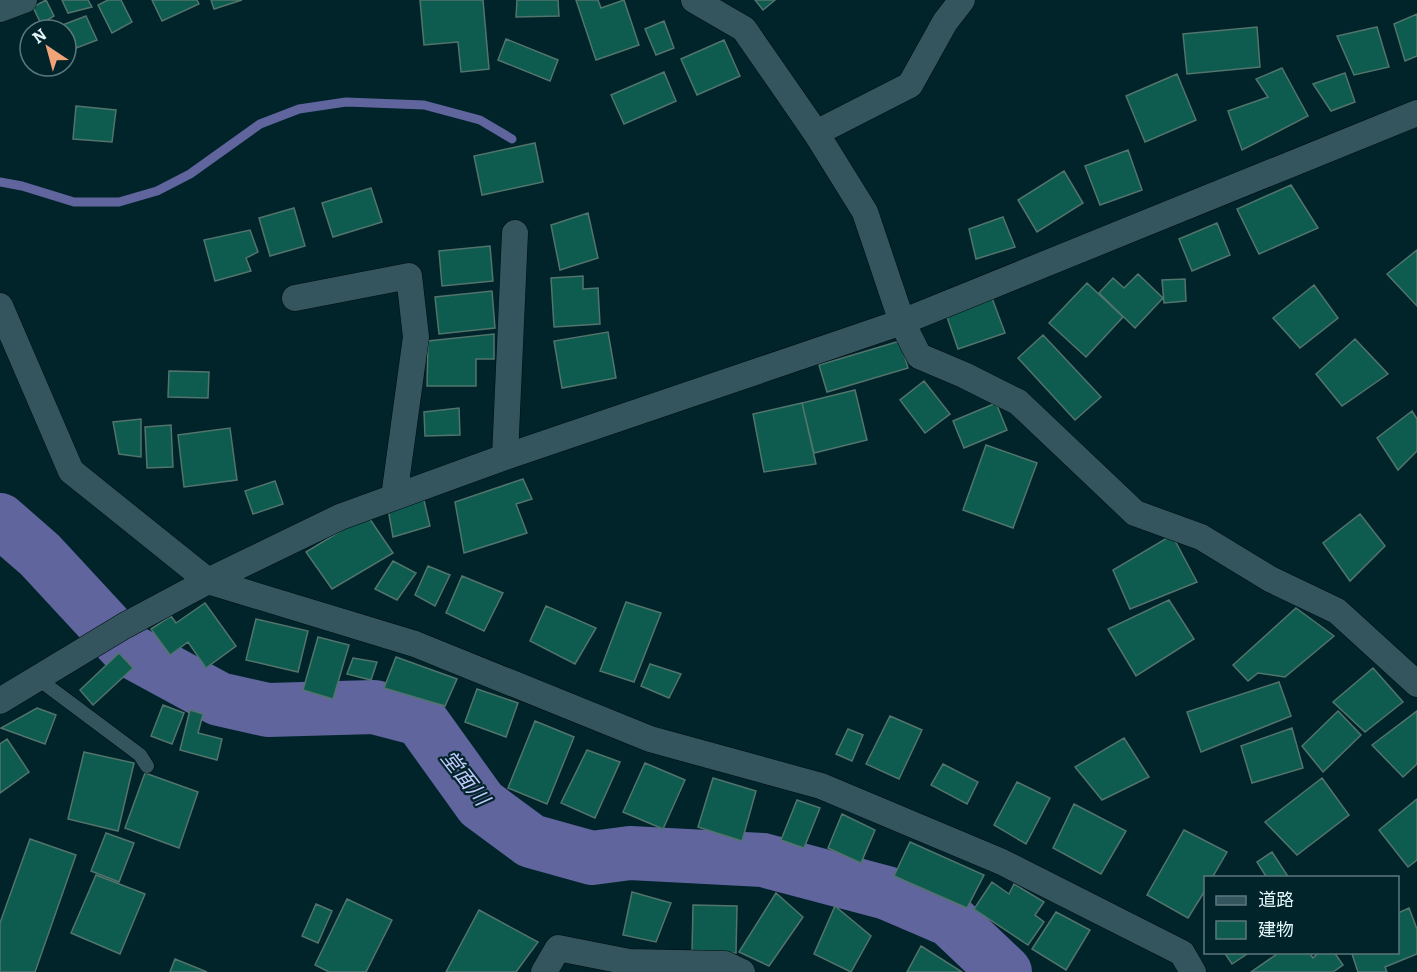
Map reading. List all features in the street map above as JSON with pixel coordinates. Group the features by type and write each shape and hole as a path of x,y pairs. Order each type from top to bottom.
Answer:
{"street":[{"path":"0,9 24,0"},
{"path":"694,0 744,29 816,133 865,212 902,322 919,356 1018,402 1135,513 1201,537 1270,579 1337,611 1417,684"},
{"path":"816,133 910,85 945,22 962,0"},
{"path":"0,700 124,626 208,581 340,517 505,457 902,322 1417,113"},
{"path":"505,457 515,233"},
{"path":"296,298 409,276 417,337 394,497"},
{"path":"0,306 71,471 208,581 414,644 650,739 821,786 1002,862 1182,953 1193,972"},
{"path":"544,972 558,948 629,962 725,964 742,972"}],"lane":[{"path":"37,678 140,755 147,766"}],"building":[{"path":"46,0 54,16 38,18 33,7"},
{"path":"62,0 88,0 92,7 68,13"},
{"path":"108,0 121,0 132,22 112,33 98,5"},
{"path":"152,0 197,0 199,4 162,21"},
{"path":"211,0 242,0 214,9"},
{"path":"420,0 483,0 489,69 461,72 458,42 424,45"},
{"path":"517,0 558,0 559,16 516,17"},
{"path":"576,0 598,0 601,8 624,0 639,45 596,60"},
{"path":"755,0 775,0 763,10"},
{"path":"1417,14 1417,56 1405,61 1394,24"},
{"path":"86,16 97,40 78,47 78,19"},
{"path":"664,21 674,48 656,55 645,29"},
{"path":"1257,27 1260,67 1187,74 1183,34"},
{"path":"1377,27 1389,67 1354,75 1337,36"},
{"path":"506,39 558,60 550,81 498,60"},
{"path":"724,40 740,76 697,95 681,59"},
{"path":"1282,68 1308,116 1242,150 1228,111 1268,97 1256,79"},
{"path":"664,72 676,101 624,124 611,95"},
{"path":"1345,73 1355,102 1331,111 1313,84"},
{"path":"1177,74 1196,120 1145,142 1126,96"},
{"path":"76,106 116,110 112,142 73,139"},
{"path":"535,143 543,182 482,195 474,156"},
{"path":"1128,150 1142,190 1100,205 1085,166"},
{"path":"1064,171 1083,203 1037,232 1018,200"},
{"path":"1291,185 1318,228 1259,254 1237,209"},
{"path":"371,188 382,222 333,237 322,203"},
{"path":"294,208 305,246 270,256 259,218"},
{"path":"588,213 598,258 560,270 551,225"},
{"path":"1003,217 1015,247 976,259 969,229"},
{"path":"1217,223 1230,255 1192,271 1179,239"},
{"path":"250,230 258,252 246,258 251,271 215,281 204,240"},
{"path":"490,246 493,281 442,286 439,251"},
{"path":"1417,250 1417,306 1387,274"},
{"path":"1138,274 1163,298 1135,328 1099,293 1113,278 1124,288"},
{"path":"583,276 583,289 598,288 600,324 554,327 551,278"},
{"path":"1185,279 1186,301 1164,303 1162,280"},
{"path":"1087,283 1123,317 1086,357 1049,323"},
{"path":"1314,285 1338,318 1300,348 1273,318"},
{"path":"492,291 495,328 439,334 435,297"},
{"path":"992,298 1005,333 958,349 946,314"},
{"path":"608,332 616,378 562,388 554,341"},
{"path":"494,334 494,359 476,359 476,386 427,386 428,341"},
{"path":"1043,335 1101,397 1075,420 1018,358"},
{"path":"1355,339 1388,374 1342,406 1316,374"},
{"path":"900,341 908,368 827,392 819,365"},
{"path":"169,371 209,372 208,398 168,397"},
{"path":"924,381 950,414 925,433 900,400"},
{"path":"855,390 867,440 814,453 802,403"},
{"path":"802,403 816,464 764,472 753,414"},
{"path":"996,403 1007,430 964,448 953,421"},
{"path":"459,408 460,435 425,436 424,412"},
{"path":"1412,411 1417,419 1417,451 1398,470 1377,438"},
{"path":"141,419 141,457 119,454 113,422"},
{"path":"171,425 173,467 147,468 145,427"},
{"path":"230,428 237,480 184,487 178,435"},
{"path":"986,445 1037,463 1013,528 963,510"},
{"path":"523,479 532,499 516,504 527,533 464,553 455,502"},
{"path":"275,481 283,504 253,514 245,491"},
{"path":"423,496 430,526 393,537 388,509"},
{"path":"1360,514 1385,546 1350,581 1323,543"},
{"path":"367,515 393,553 332,589 306,552"},
{"path":"1172,535 1197,582 1130,609 1113,570"},
{"path":"393,561 416,573 397,600 375,589"},
{"path":"428,566 450,575 435,606 415,595"},
{"path":"462,576 503,593 484,631 446,613"},
{"path":"1169,600 1194,639 1136,676 1108,629"},
{"path":"626,602 661,613 634,682 600,671"},
{"path":"205,603 236,646 206,668 188,642 170,655 151,629 171,616 176,623"},
{"path":"546,606 596,628 575,664 530,641"},
{"path":"1296,608 1334,636 1285,677 1258,673 1248,681 1233,665"},
{"path":"256,619 308,631 298,672 246,660"},
{"path":"318,637 349,645 333,699 303,690"},
{"path":"119,653 133,668 93,705 80,690"},
{"path":"396,657 457,679 445,706 384,688"},
{"path":"353,658 377,662 371,680 347,674"},
{"path":"650,664 681,674 669,698 641,686"},
{"path":"1373,668 1403,702 1365,732 1333,702"},
{"path":"1279,682 1291,716 1201,752 1187,712"},
{"path":"477,689 518,703 506,737 465,722"},
{"path":"163,705 184,713 172,744 151,736"},
{"path":"37,708 56,715 45,744 1,728"},
{"path":"190,710 203,714 198,733 222,739 217,760 180,750"},
{"path":"1338,711 1361,735 1323,772 1302,746"},
{"path":"1417,711 1417,764 1403,777 1372,745"},
{"path":"890,716 922,730 899,779 866,764"},
{"path":"535,721 574,737 547,804 508,788"},
{"path":"1292,728 1303,768 1252,783 1241,746"},
{"path":"848,729 863,735 852,761 836,754"},
{"path":"1124,738 1149,777 1102,800 1075,767"},
{"path":"7,739 29,772 0,793 0,744"},
{"path":"587,750 620,762 595,818 561,803"},
{"path":"84,752 134,763 118,831 68,819"},
{"path":"645,763 685,780 663,829 623,812"},
{"path":"943,764 978,782 967,804 931,785"},
{"path":"145,773 198,792 179,848 125,828"},
{"path":"713,778 756,791 742,841 698,827"},
{"path":"1322,778 1349,815 1297,855 1265,822"},
{"path":"1017,782 1050,798 1026,844 994,825"},
{"path":"1417,799 1417,860 1408,867 1379,830"},
{"path":"797,800 820,808 804,848 781,840"},
{"path":"1074,804 1126,831 1101,874 1053,848"},
{"path":"842,814 875,830 861,863 828,848"},
{"path":"1184,830 1227,852 1213,876 1204,876 1204,892 1188,918 1147,895"},
{"path":"106,833 134,843 119,882 91,871"},
{"path":"30,839 76,855 35,972 0,972 0,923"},
{"path":"910,842 984,875 967,908 894,876"},
{"path":"1272,852 1288,876 1266,876 1257,862"},
{"path":"96,875 145,894 120,954 71,933"},
{"path":"992,882 1009,894 1014,884 1044,902 1035,915 1044,922 1028,945 974,909"},
{"path":"632,892 671,903 656,942 623,935"},
{"path":"776,893 803,917 769,966 739,952"},
{"path":"347,899 392,920 366,972 329,972 315,965"},
{"path":"316,904 332,911 318,943 302,936"},
{"path":"693,905 737,906 736,953 692,952"},
{"path":"835,906 871,936 851,972 814,954"},
{"path":"1409,908 1417,929 1417,954 1385,967 1387,972 1358,972 1352,954 1399,954 1399,913"},
{"path":"479,910 538,942 516,972 446,972"},
{"path":"1056,912 1090,930 1066,970 1032,949"},
{"path":"921,946 962,972 907,972"},
{"path":"1225,954 1247,954 1232,964"},
{"path":"1277,954 1310,954 1313,958 1317,954 1335,954 1343,965 1333,972 1251,972"},
{"path":"175,959 207,972 170,972"}],"waterway":[{"path":"0,182 22,186 74,202 119,202 157,191 190,174 260,124 299,109 346,102 424,105 480,120 512,139"},
{"name":"堂面川","path":"0,520 40,555 127,649 219,699 268,710 374,707 420,719 481,804 531,841 592,858 630,853 763,860 887,893 950,920 1005,972"}]}
